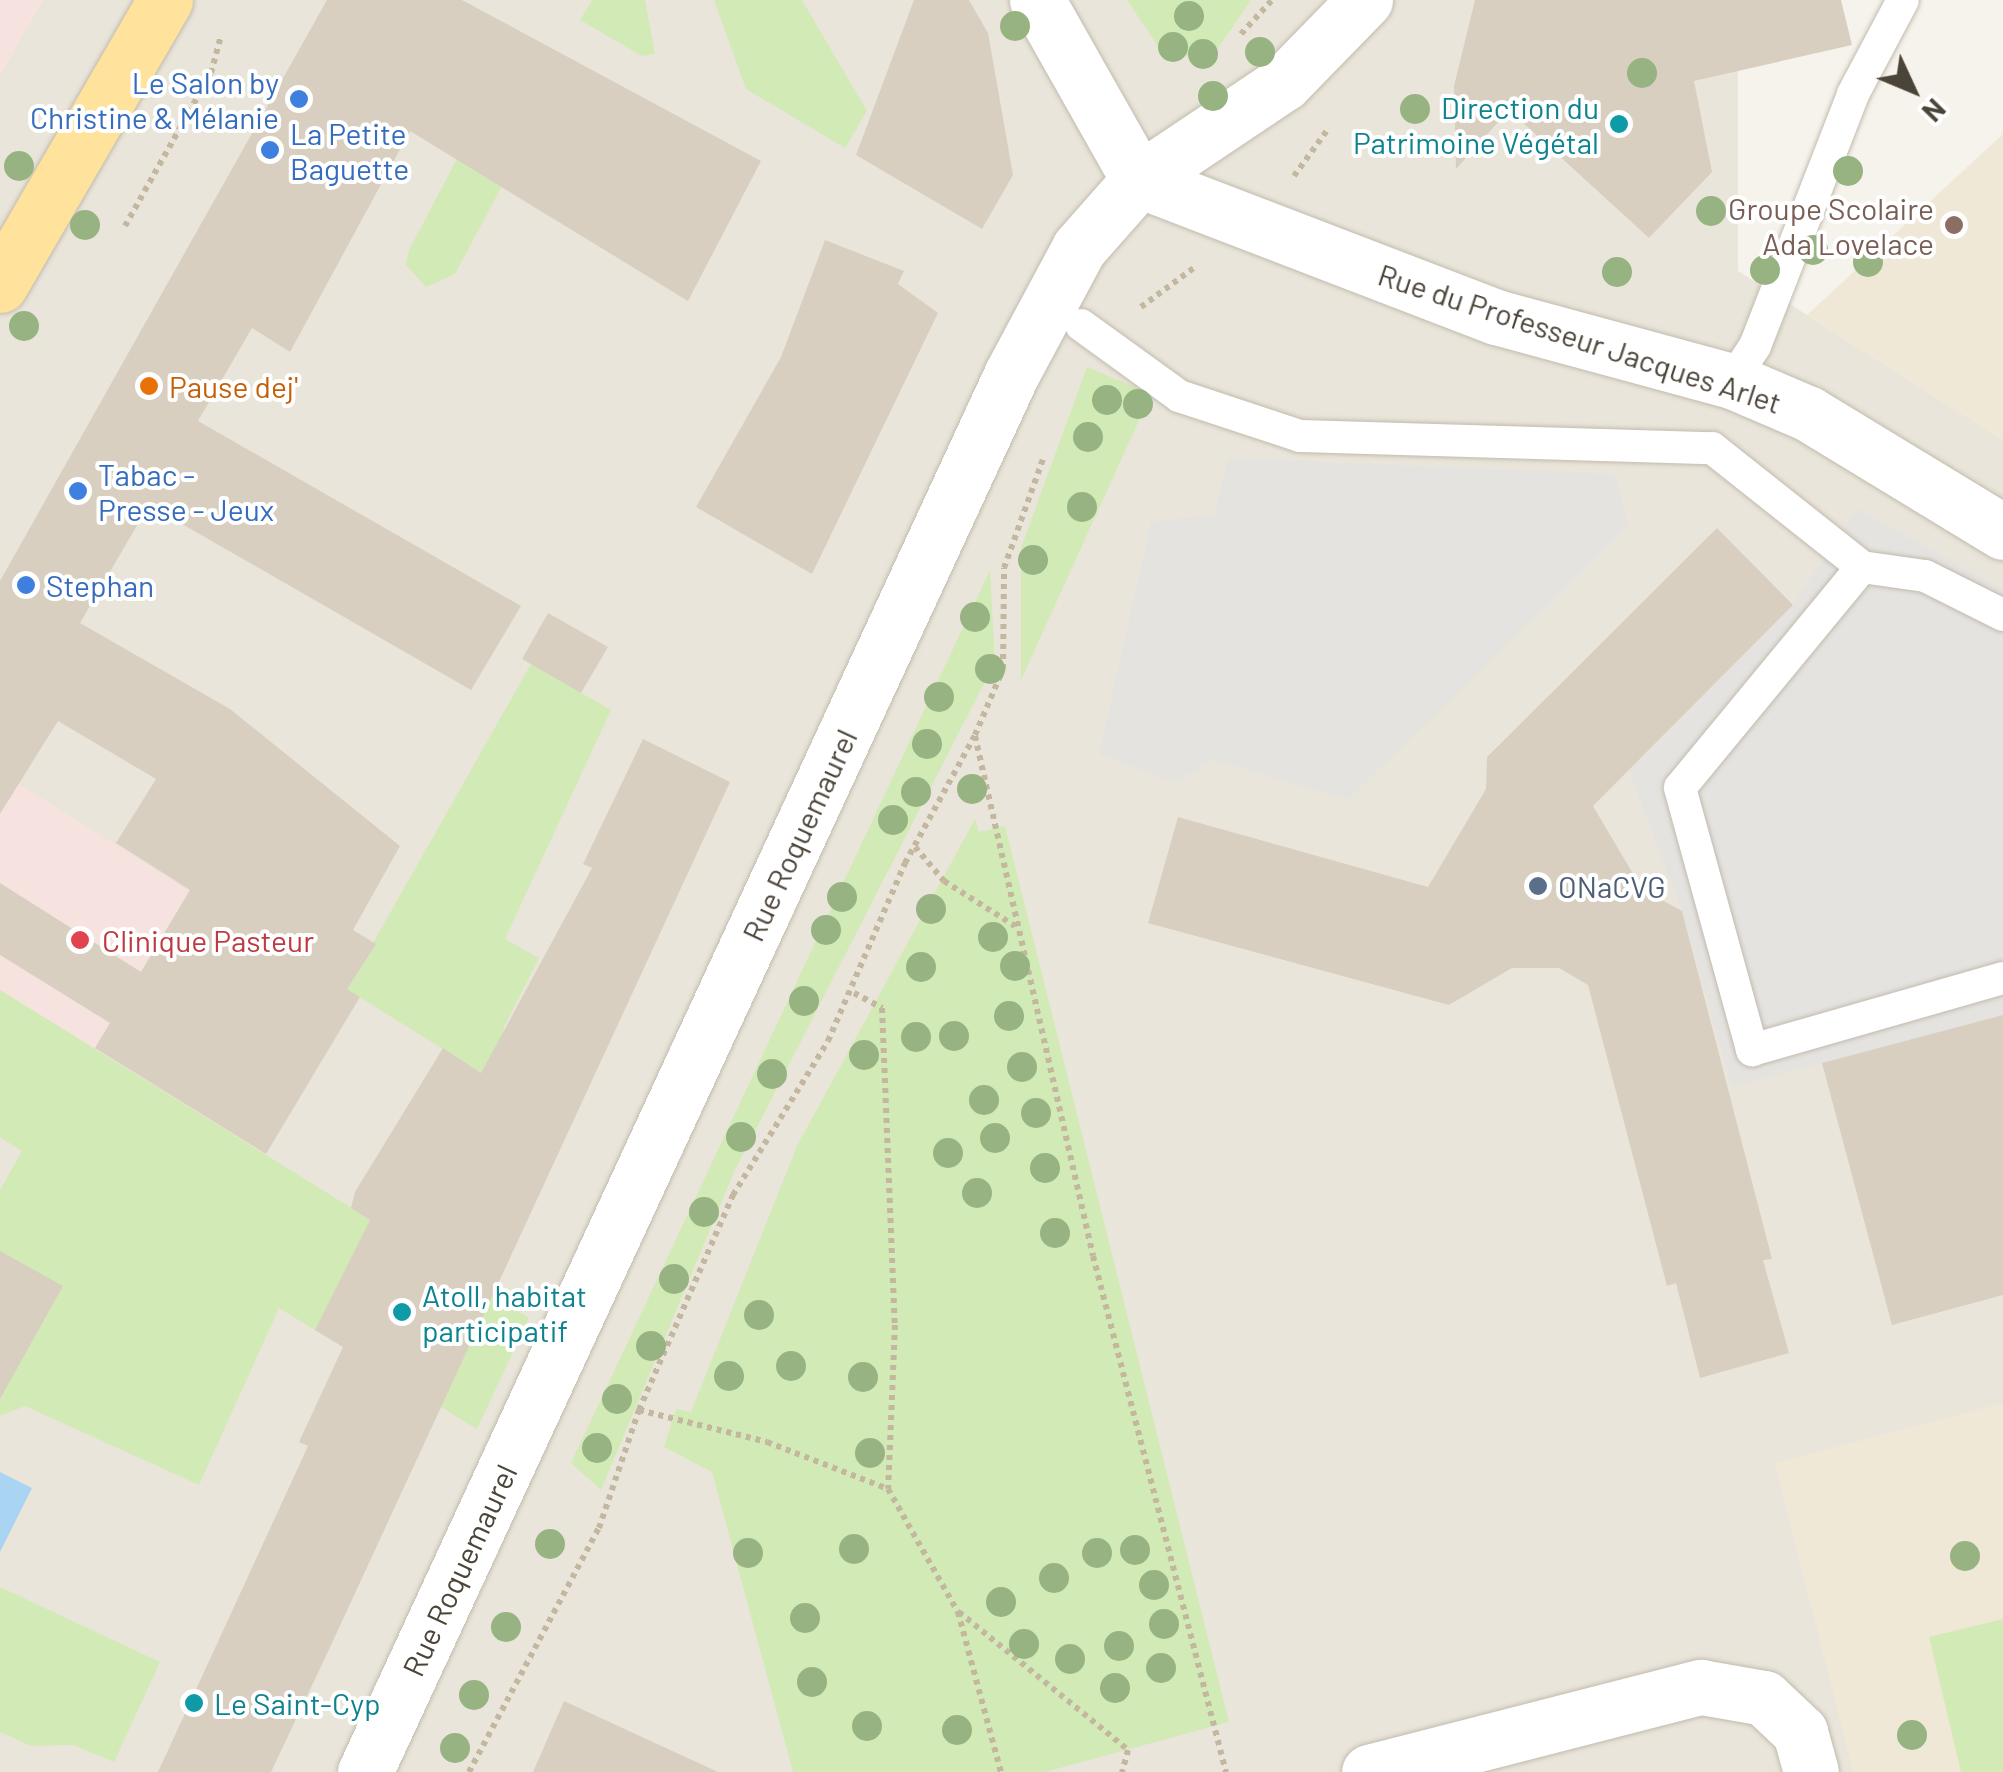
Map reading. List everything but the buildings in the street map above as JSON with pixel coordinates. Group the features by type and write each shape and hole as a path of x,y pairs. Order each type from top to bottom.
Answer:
{"main road":[{"path":"0,285 165,0"}],"street":[{"path":"1038,0 1139,180"},
{"name":"Rue Roquemaurel","path":"366,1772 1010,375 1079,248 1139,180 1284,83 1365,0"},
{"name":"Rue du Professeur Jacques Arlet","path":"1139,180 1496,317 1732,381 1809,414 2003,532"},
{"path":"1370,1772 1701,1687 1764,1698 1800,1732 1810,1772"}],"lane":[{"path":"1732,381 1755,346 1854,94 1903,0"},
{"path":"1081,324 1179,396 1300,436 1712,448 1862,567 1925,576 2003,615"},
{"path":"1862,567 1680,788 1752,1050 2003,978"}],"path":[{"path":"125,226 211,73 222,36"},
{"path":"469,1772 599,1528 638,1410 733,1196 854,992 915,847 975,735 1003,668 1004,568 1050,439"},
{"path":"975,735 1014,926 1226,1772"},
{"path":"915,847 944,881 1014,926"},
{"path":"854,992 882,1008 896,1325 888,1490 958,1612 1001,1772"},
{"path":"638,1410 767,1442 888,1490"},
{"path":"958,1612 1128,1750 1122,1772"}],"shaded area":[{"path":"0,0 1738,0 1738,271 2003,440 2003,1772 0,1772"},
{"path":"0,0 43,0 0,75"},
{"name":"Groupe Scolaire Ada Lovelace","path":"2003,134 2003,440 1807,315"},
{"path":"1228,458 1615,474 1628,526 1348,800 1213,760 1174,783 1099,754 1151,522 1214,515"},
{"path":"1857,509 2003,589 2003,1015 1732,1087 1682,911 1629,771 1793,605"},
{"name":"Clinique Pasteur","path":"0,772 189,891 95,1048 0,990"},
{"path":"2003,1403 2003,1772 1853,1772 1775,1463"}],"green space":[{"path":"592,0 645,0 655,54 642,56 580,20"},
{"path":"714,0 802,0 867,111 845,148 746,89"},
{"path":"1127,0 1251,0 1218,48 1168,61"},
{"path":"457,159 502,186 455,274 426,287 406,265 409,250"},
{"path":"1087,367 1151,394 1021,680 1021,548"},
{"path":"990,570 995,662 735,1170 601,1490 571,1463"},
{"path":"531,664 611,710 505,939 539,958 503,1029 514,1035 491,1079 347,989"},
{"path":"975,819 979,832 1005,826 1229,1722 1045,1772 793,1772 712,1472 664,1447 676,1409 691,1412 797,1146"},
{"path":"0,990 529,1318 477,1429 279,1308 199,1485 25,1406 0,1416 0,1190 22,1151 0,1137"},
{"path":"0,1587 160,1662 114,1762 73,1745 31,1746 0,1732"},
{"path":"2003,1619 2003,1772 1961,1772 1929,1637"}],"water":[{"path":"0,1472 32,1488 0,1552"}],"place":[{"name":"Le Salon by Christine & Mélanie","path":"299,99"},
{"name":"Direction du Patrimoine Végétal","path":"1619,124"},
{"name":"La Petite Baguette","path":"270,150"},
{"name":"Groupe Scolaire Ada Lovelace","path":"1954,225"},
{"name":"Pause dej'","path":"149,386"},
{"name":"Tabac - Presse - Jeux","path":"78,491"},
{"name":"Stephan","path":"26,585"},
{"name":"ONaCVG","path":"1538,886"},
{"name":"Clinique Pasteur","path":"80,940"},
{"name":"Atoll, habitat participatif","path":"402,1312"},
{"name":"Le Saint-Cyp","path":"194,1703"}]}
